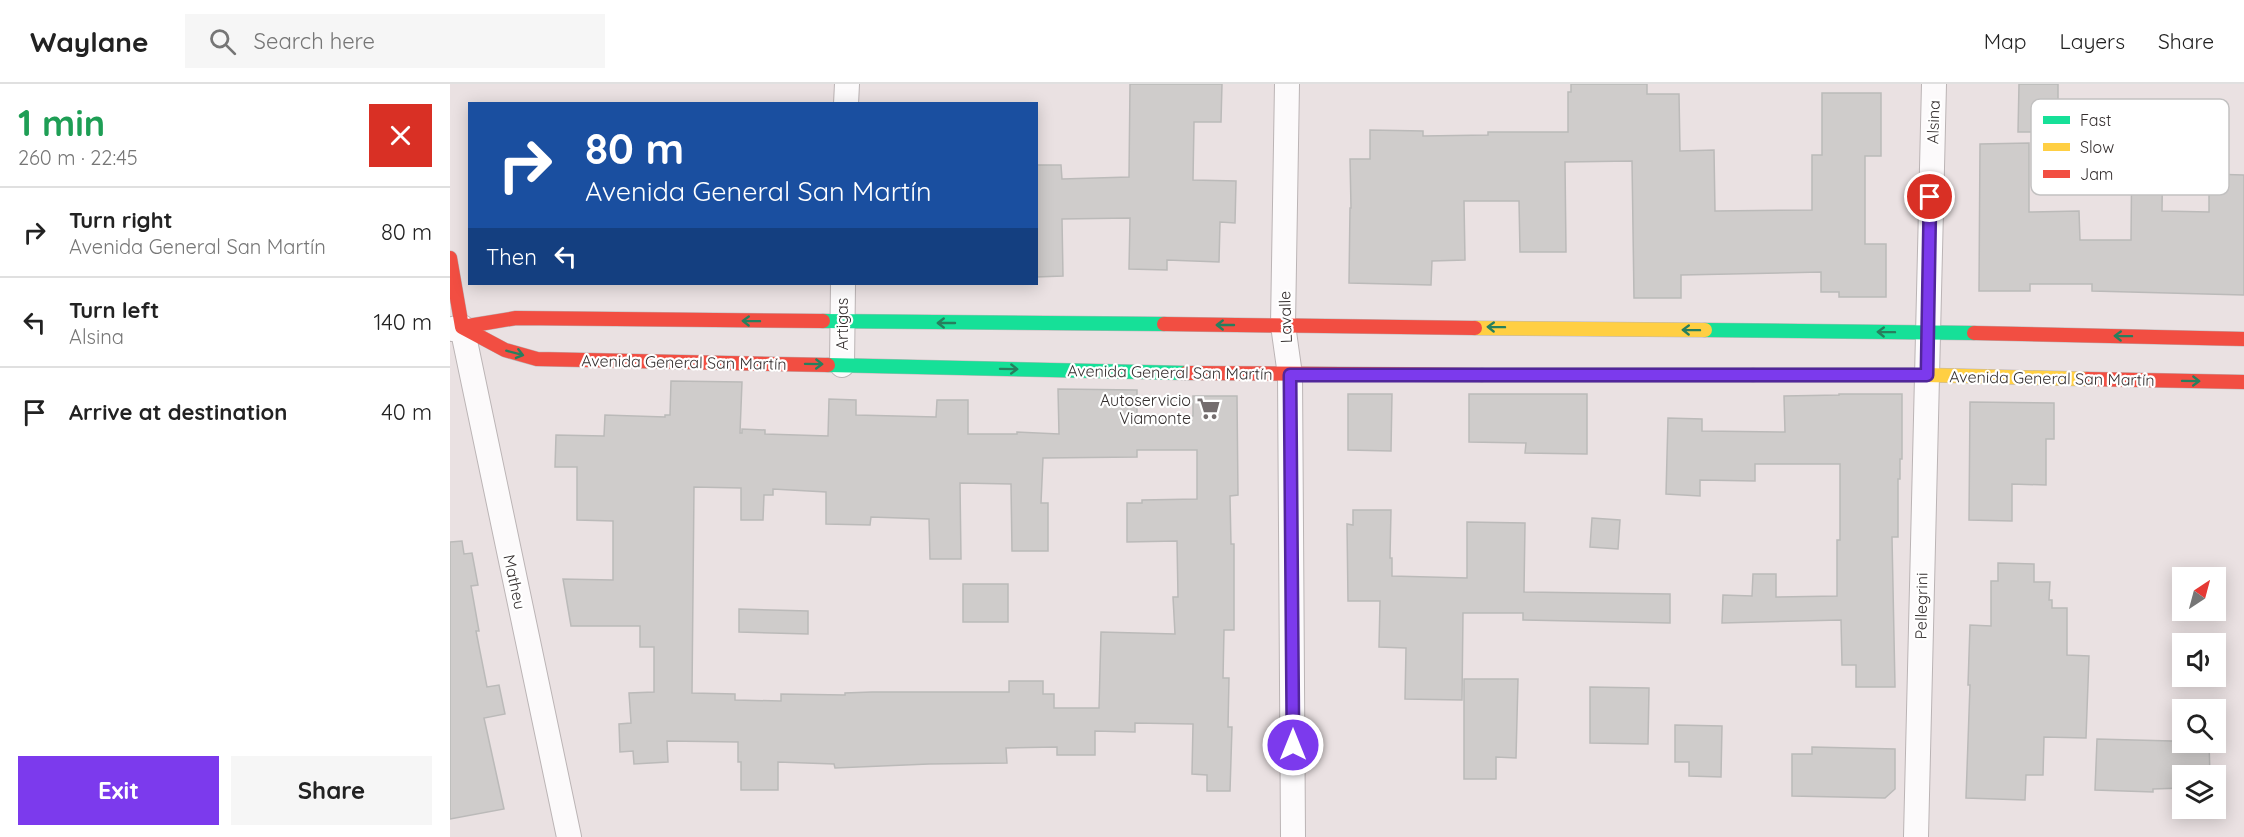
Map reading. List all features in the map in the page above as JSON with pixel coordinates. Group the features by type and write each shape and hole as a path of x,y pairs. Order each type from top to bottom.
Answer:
{"main road":[{"path":"450,258 456,328 516,318 1927,332 2244,339"},
{"name":"Avenida General San Martín","path":"456,328 505,350 537,359 1290,375 1927,375 2244,382"}],"street":[{"path":"846,102 847,84"},
{"name":"Lavalle","path":"1287,84 1283,325 1290,375 1293,837"},
{"name":"Alsina","path":"1927,375 1934,84"},
{"name":"Artigas","path":"842,365 843,285"},
{"name":"Matheu","path":"456,328 569,837"},
{"name":"Pellegrini","path":"1916,837 1927,375"}],"building":[{"path":"1130,84 1222,84 1221,122 1194,122 1193,180 1236,181 1235,223 1220,222 1219,262 1167,260 1167,270 1129,269 1130,218 1062,219 1063,276 1038,277 1038,165 1061,165 1062,179 1129,177"},
{"path":"1571,84 1647,84 1647,94 1679,94 1680,151 1714,150 1715,211 1812,210 1812,155 1822,155 1822,93 1881,93 1881,156 1865,156 1865,244 1886,244 1886,297 1839,297 1839,292 1821,292 1821,272 1681,275 1681,298 1634,298 1632,161 1565,162 1566,252 1520,252 1519,201 1464,201 1465,260 1432,261 1431,285 1349,283 1350,159 1370,159 1370,130 1423,131 1423,136 1488,135 1488,132 1568,132 1568,92 1571,92"},
{"path":"2019,84 2058,84 2058,99 2031,99 2031,132 2018,132"},
{"path":"2029,143 2029,212 2079,211 2080,240 2131,240 2131,195 2162,195 2162,211 2209,212 2209,195 2229,195 2229,175 2244,175 2244,295 2092,291 2092,284 2030,284 2030,291 1979,291 1980,144"},
{"path":"671,381 742,382 740,433 742,429 765,430 765,434 828,436 829,399 856,400 856,415 936,417 937,400 968,400 968,434 1017,434 1017,432 1059,434 1058,389 1137,390 1137,415 1193,416 1193,396 1237,396 1238,495 1230,496 1231,544 1234,544 1234,630 1224,630 1223,678 1229,678 1228,727 1232,727 1230,791 1207,791 1207,775 1192,774 1193,724 1135,723 1135,732 1095,731 1095,755 1057,755 1057,747 1006,748 1007,763 835,768 834,764 778,762 778,790 741,790 738,742 667,741 668,762 634,764 633,751 620,752 619,724 631,723 629,693 654,692 654,647 640,647 640,626 571,626 563,579 613,580 613,521 577,520 577,467 555,467 556,435 604,436 605,415 665,417 665,415 670,415","holes":["1137,450 1197,450 1197,499 1142,500 1142,503 1127,503 1127,542 1177,541 1178,597 1173,597 1175,634 1101,632 1099,708 1054,708 1054,694 1043,694 1043,681 1009,681 1009,692 781,694 781,701 735,700 735,694 692,693 694,487 741,488 741,520 763,520 764,495 773,495 773,489 826,492 826,524 870,525 871,517 929,519 930,559 961,559 960,483 1011,484 1012,551 1048,551 1048,503 1041,503 1043,458 1137,457"]},
{"path":"1348,394 1392,394 1391,451 1348,450"},
{"path":"1469,394 1587,394 1587,454 1525,453 1526,443 1469,442"},
{"path":"1902,394 1902,459 1900,459 1900,479 1898,479 1898,537 1892,537 1895,687 1856,687 1856,665 1842,665 1841,620 1722,623 1723,595 1752,596 1753,574 1776,574 1776,597 1837,596 1840,464 1755,464 1755,481 1700,480 1700,496 1666,494 1668,418 1702,419 1702,431 1785,432 1784,396"},
{"path":"1970,402 2054,403 2054,439 2046,439 2046,485 2012,484 2012,521 1969,520"},
{"path":"1353,510 1391,510 1392,576 1467,578 1467,522 1525,523 1524,592 1670,594 1670,623 1523,620 1523,613 1463,613 1462,700 1405,699 1406,648 1379,647 1380,601 1348,601 1347,524 1353,525"},
{"path":"1592,518 1620,520 1618,549 1590,547"},
{"path":"462,541 464,554 472,553 478,585 471,586 479,631 476,631 487,687 499,685 505,714 484,718 504,809 450,819 450,542"},
{"path":"1998,563 2034,564 2034,582 2050,582 2049,600 2052,600 2052,608 2067,608 2067,655 2089,656 2086,738 2044,737 2043,775 2026,775 2025,800 1966,798 1970,625 1991,626 1991,581 1998,581"},
{"path":"963,584 1008,584 1008,622 963,622"},
{"path":"739,609 808,611 808,634 739,632"},
{"path":"1464,679 1518,679 1516,758 1496,757 1496,779 1464,779"},
{"path":"1590,687 1649,688 1648,744 1590,743"},
{"path":"1675,725 1722,726 1721,777 1689,776 1689,762 1675,762"},
{"path":"2097,739 2172,741 2172,753 2209,753 2210,765 2172,765 2172,788 2153,789 2153,792 2095,790"},
{"path":"1812,747 1895,749 1895,789 1885,798 1792,796 1792,754 1812,754"}],"traffic: fast":[{"path":"823,321 1164,324"},
{"path":"1705,330 1974,333"},
{"path":"828,365 1186,373"},
{"path":"1482,375 1753,375"}],"traffic: slow":[{"path":"1475,328 1705,330"},
{"path":"1753,375 1927,375 2087,379"}],"traffic: jam":[{"path":"450,258 462,327"},
{"path":"462,327 516,318 823,321"},
{"path":"1164,324 1475,328"},
{"path":"462,327 505,350 537,359 828,365"},
{"path":"1974,333 2244,339"},
{"path":"1186,373 1482,375"},
{"path":"2087,379 2244,382"}],"place":[{"name":"Autoservicio Viamonte","path":"1209,409"}],"route":[{"path":"1293,745 1290,375 1927,375 1930,197"}]}
